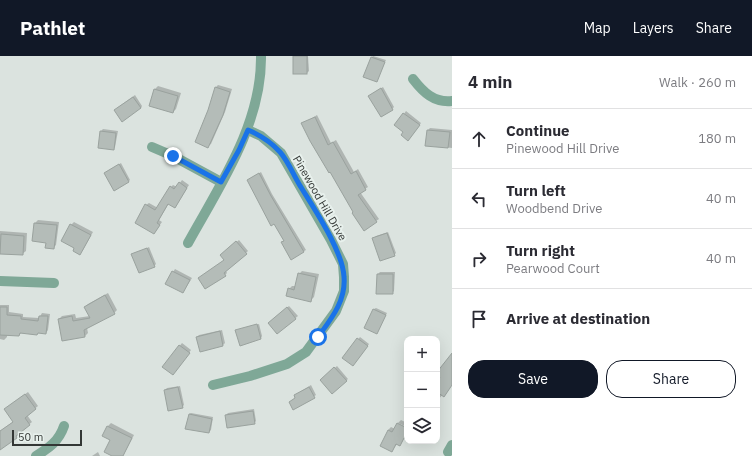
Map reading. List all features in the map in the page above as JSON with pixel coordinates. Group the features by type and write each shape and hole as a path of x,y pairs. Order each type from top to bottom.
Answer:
{"street":[{"path":"188,243 239,150 248,130 257,93 261,56"},
{"path":"413,78 421,90 429,96 452,102"},
{"name":"Pinewood Hill Drive","path":"213,385 250,376 287,364 306,352 336,311 344,291 343,264 332,240 281,153 261,136 248,130"},
{"path":"152,147 173,156 221,182"},
{"path":"0,281 54,283"},
{"path":"36,456 55,442 61,434 64,426"}],"building":[{"path":"293,56 307,56 307,74 293,74"},
{"path":"371,57 385,62 377,82 363,77"},
{"path":"215,87 230,92 223,115 208,148 195,142 208,110"},
{"path":"381,88 393,110 381,117 368,96"},
{"path":"154,89 178,96 173,113 149,106"},
{"path":"133,97 141,108 122,122 114,110"},
{"path":"403,113 420,125 408,141 401,135 403,132 394,125"},
{"path":"315,117 328,145 333,142 351,174 356,171 366,190 358,195 377,222 364,231 352,213 353,212 330,172 329,173 310,141 301,123"},
{"path":"427,130 450,132 448,148 425,146"},
{"path":"100,131 116,133 114,150 98,148"},
{"path":"119,164 129,182 114,191 104,173"},
{"path":"259,173 304,252 291,260 281,242 284,241 274,224 271,226 247,180"},
{"path":"179,182 187,188 175,208 168,204 157,223 160,225 154,234 135,223 145,204 155,210 170,186 174,189"},
{"path":"34,223 57,225 54,249 45,248 46,243 32,241"},
{"path":"70,224 91,235 80,255 73,251 74,248 61,241"},
{"path":"387,233 395,256 380,261 372,238"},
{"path":"1,234 24,236 23,255 0,254"},
{"path":"236,241 247,254 224,273 226,276 205,289 198,278 224,260 220,255"},
{"path":"147,248 155,267 139,273 131,254"},
{"path":"172,271 190,280 183,293 165,284"},
{"path":"298,273 316,277 311,302 286,296 288,288 294,290"},
{"path":"377,274 393,274 393,294 376,294"},
{"path":"105,295 115,314 84,330 85,337 62,341 58,319 72,316 73,321 90,318 84,307"},
{"path":"0,307 7,307 7,315 21,316 21,319 38,321 39,316 48,316 46,334 38,333 37,335 20,333 19,336 0,335"},
{"path":"287,307 296,319 277,334 268,323"},
{"path":"373,309 386,315 377,334 364,328"},
{"path":"257,324 261,339 240,346 235,330"},
{"path":"220,331 223,346 200,352 196,337"},
{"path":"357,338 368,346 353,366 342,358"},
{"path":"179,345 190,353 173,375 162,367"},
{"path":"452,353 452,385 444,397 440,394 440,368"},
{"path":"334,367 347,381 332,394 320,380"},
{"path":"178,387 183,408 168,411 164,390"},
{"path":"309,387 315,398 293,410 289,402 295,398 294,395"},
{"path":"25,394 36,409 25,418 30,425 16,436 17,438 0,450 0,431 13,422 4,409"},
{"path":"253,411 255,424 227,428 225,415"},
{"path":"189,414 212,419 209,433 185,429"},
{"path":"397,423 404,426 404,438 400,446 396,444 392,452 380,446 388,430 392,432"},
{"path":"107,426 132,438 123,456 112,456 104,452 110,440 102,436"}],"route":[{"path":"173,156 221,182 239,150 248,130 270,142 281,153 332,240 343,264 344,291 336,311 318,337"}]}
